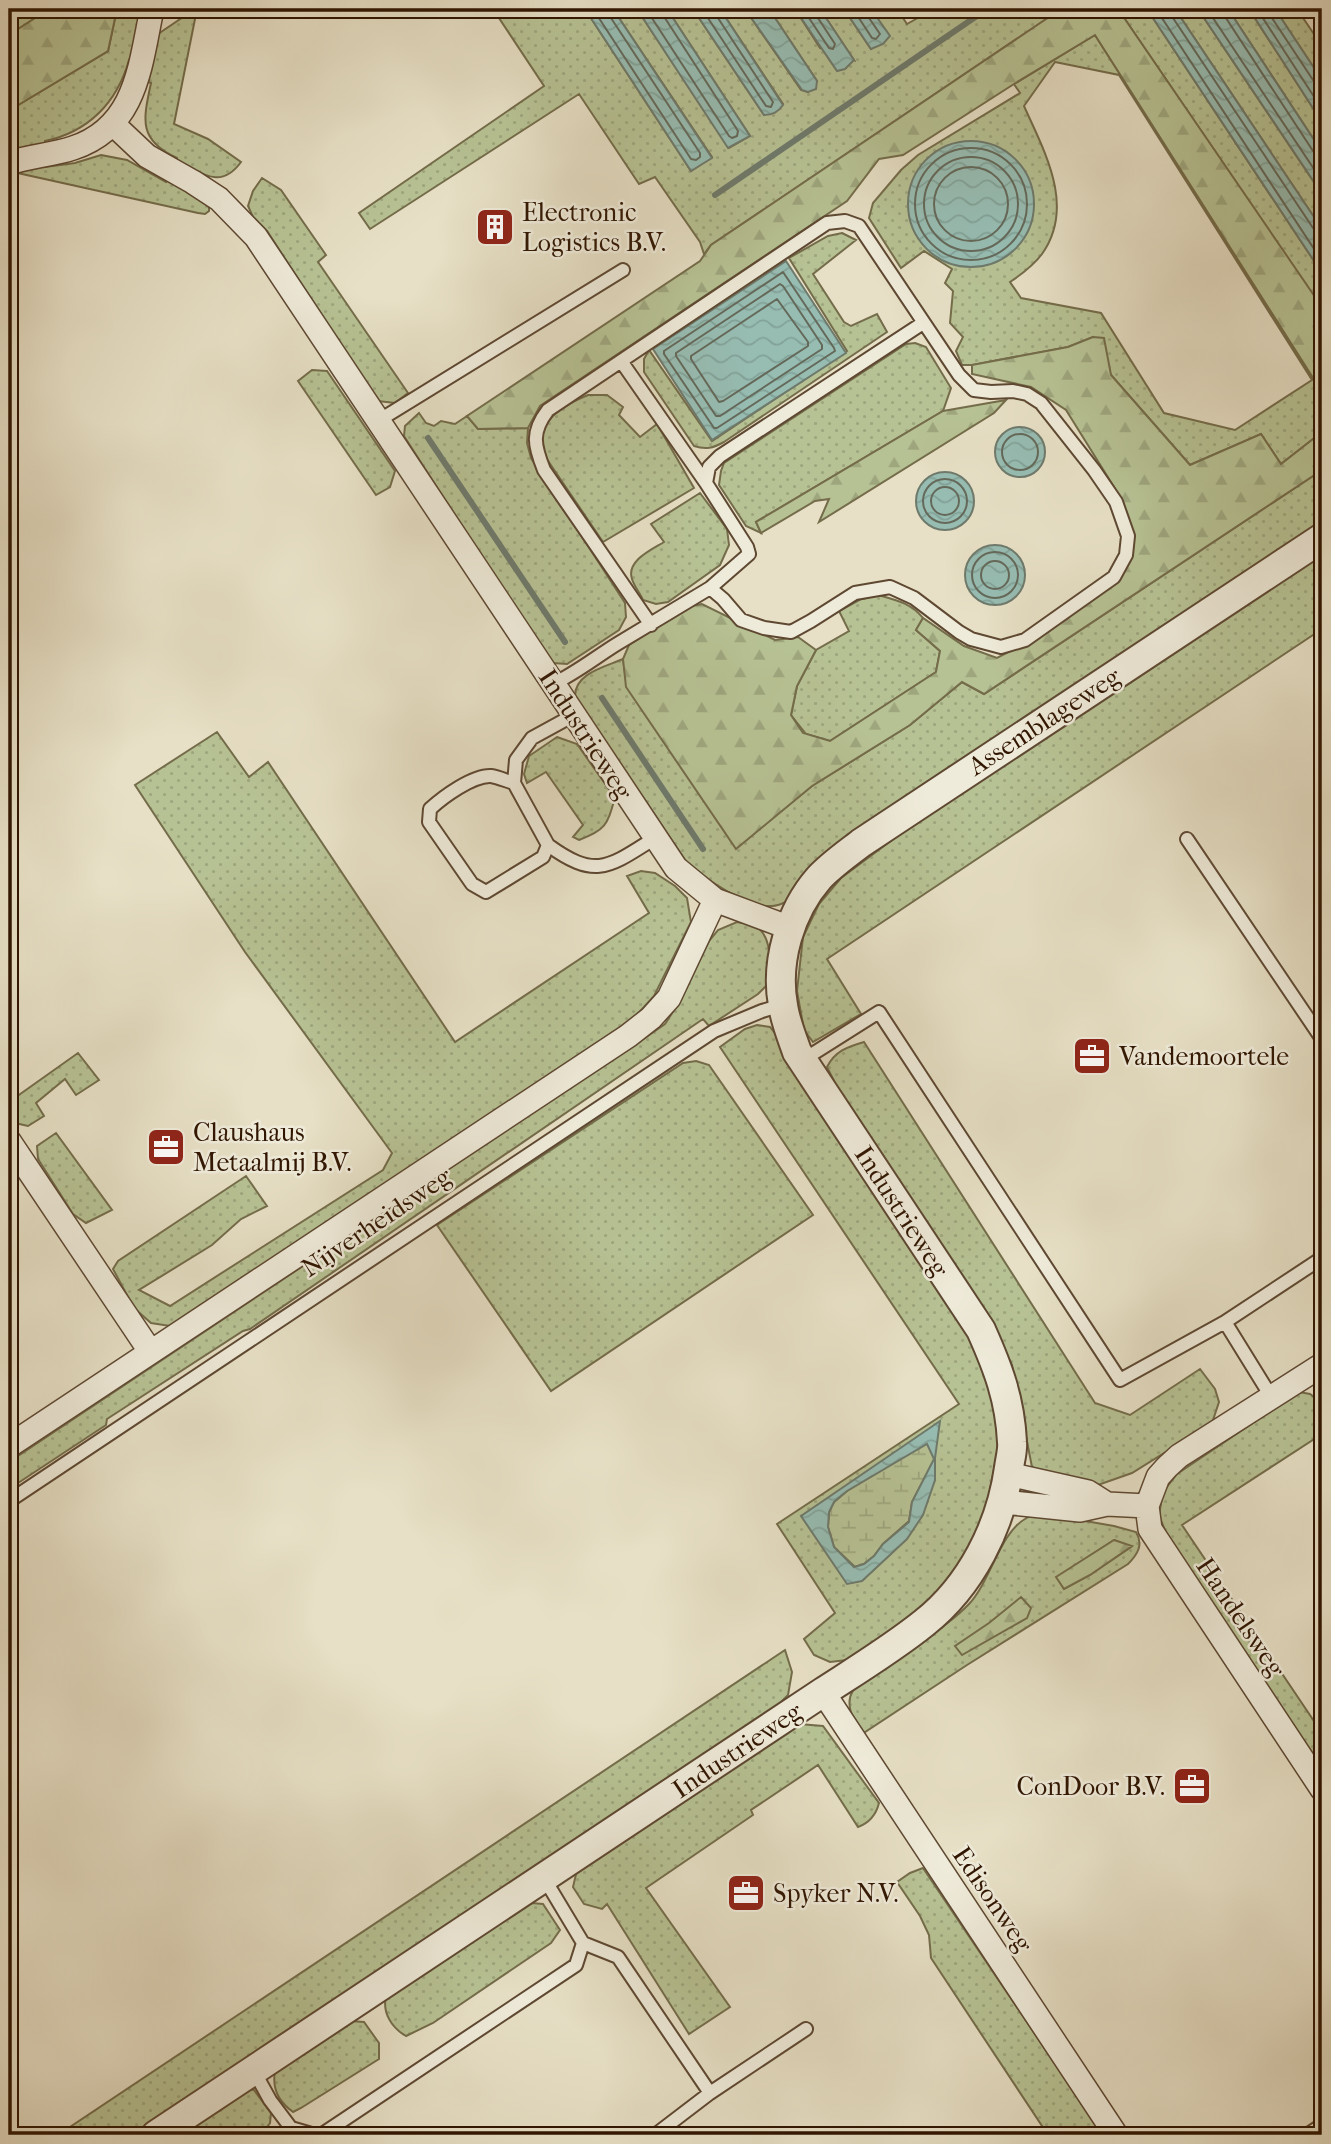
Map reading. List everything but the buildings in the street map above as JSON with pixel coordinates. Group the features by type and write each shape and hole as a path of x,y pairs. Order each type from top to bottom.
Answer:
{"street":[{"path":"9,163 76,147 96,138 113,124 128,102 137,80 152,9"},
{"name":"Industrieweg","path":"113,124 147,156 206,190 256,237 676,868 715,900 790,928 782,964 782,1005 797,1052 981,1330 1000,1373 1010,1414 1013,1445 1003,1502 984,1547 958,1589 925,1622 156,2135"},
{"name":"Assemblageweg","path":"790,928 803,902 820,878 861,843 1322,538"},
{"name":"Nijverheidsweg","path":"9,1446 628,1036 651,1018 669,998 715,900"},
{"path":"9,1141 150,1351"},
{"path":"1003,1502 1080,1510 1107,1504 1147,1506 1158,1477 1179,1456 1322,1365"},
{"path":"1008,1474 1088,1492 1107,1504"},
{"name":"Handelsweg","path":"1147,1506 1150,1529 1322,1789"},
{"name":"Edisonweg","path":"823,1692 1116,2135"}],"lane":[{"path":"650,625 544,470 536,452 535,439 539,422 548,410 827,223 845,221 859,226 959,376 974,390 1013,391 1027,394 1041,403 1116,502 1128,536 1126,555 1114,577 1025,640 1001,647 971,639 915,598 890,587 855,593 790,632 764,628 741,620 710,588"},
{"path":"378,421 624,270"},
{"path":"706,483 709,467 720,456 923,323"},
{"path":"553,684 567,678 710,588 748,554 747,547 706,483 621,361"},
{"path":"574,715 532,738 516,760 514,783 548,845 568,859 590,867 615,863 655,838"},
{"path":"514,783 491,776 475,779 440,799 430,809 429,822 472,884 486,892 543,857 548,845"},
{"path":"1187,839 1322,1040"},
{"name":"Nijverheidsweg","path":"9,1501 714,1031 782,1005"},
{"path":"803,1061 879,1012 1120,1380 1225,1322 1322,1258"},
{"path":"1225,1322 1272,1398"},
{"path":"544,1878 583,1943 618,1957 710,2093"},
{"path":"321,2135 576,1965 583,1943"},
{"path":"655,2135 710,2093 806,2029"},
{"path":"254,2071 270,2100 291,2128 315,2135"},
{"path":"1307,2135 1322,2125"}],"green space":[{"path":"9,9 49,9 9,35"},
{"path":"49,9 117,9 108,51 15,107 9,114 9,35"},
{"path":"117,9 141,9 131,60 117,90 108,102 99,113 75,131 45,141 45,144 9,151 9,114 15,107 108,51"},
{"path":"195,9 174,124 208,139 241,162 226,176 202,174 176,161 177,158 155,144 146,128 146,108 151,83 148,82 158,34"},
{"path":"493,9 585,9 691,171 712,157 613,9 637,9 729,148 750,136 667,9 693,9 764,115 783,104 720,9 745,9 801,90 808,92 817,81 769,9 795,9 820,48 854,60 820,9 844,9 871,49 889,36 871,9 897,9 907,24 923,15 919,9 1061,9 711,245 704,254 700,242 655,177 639,184 579,94 370,229 359,213 544,86"},
{"path":"1061,9 1118,9 1313,294 1322,309 1322,392 1095,35 903,155 879,159 847,201 540,406 528,428 478,429 467,416 700,261 711,245"},
{"path":"1118,9 1147,9 1322,273 1322,309"},
{"path":"1175,9 1198,9 1322,194 1322,229"},
{"path":"1228,9 1249,9 1322,122 1322,152"},
{"path":"1275,9 1297,9 1322,46 1322,80"},
{"path":"1095,35 1322,392 1322,432 1281,464 1261,434 1190,465 1111,375 1093,337 1068,347 962,365 956,351 963,337 950,323 953,291 945,283 952,269 924,251 901,268 869,218 873,203 901,170 918,155 1020,93 1014,84","holes":["1055,62 1119,75 1312,380 1235,430 1164,413 1101,313 1021,298 1010,282 1042,254 1052,236 1056,217 1057,198 1053,179 1024,106"]},
{"path":"101,155 127,160 166,182 168,180 209,206 209,211 205,214 198,213 13,172 44,165 75,163"},
{"path":"262,178 281,190 326,255 318,262 408,393 395,403 378,401 267,231 253,217 248,206 253,191"},
{"path":"842,233 856,240 813,274 844,322 851,326 877,314 887,332 724,442 709,448 694,446 644,372 644,359 649,350 712,441 847,351 789,258 828,236"},
{"path":"1093,337 1104,338 1111,375 1190,465 1261,434 1281,464 1322,432 1322,470 984,694 962,682 910,725 812,786 736,849 626,687 623,659 629,645 687,607 702,604 775,640 798,637 816,650 797,686 791,715 803,733 830,741 936,672 940,651 916,630 923,618 964,646 997,658 1028,642 1117,577 1131,526 1114,487 1066,410 1031,387 972,374 972,365 1068,347"},
{"path":"915,343 926,347 951,388 943,411 756,522 761,533 746,526 719,485 724,463 906,344"},
{"path":"312,370 327,371 395,471 390,487 376,495 298,381"},
{"path":"588,395 607,395 623,407 619,415 640,437 657,424 694,488 603,542 542,452 542,435 548,421 567,405"},
{"path":"1006,400 994,413 819,522 829,499 815,501 761,533 756,522 943,411"},
{"path":"419,413 426,423 434,426 441,421 455,424 467,416 478,429 528,428 527,443 531,458 625,603 626,617 619,630 567,664 553,663 543,652 404,436 405,426"},
{"path":"1322,470 1322,526 788,901 778,905 762,905 739,897 687,863 575,696 576,688 585,676 623,659 627,687 736,848 812,786 910,725 962,682 984,694"},
{"path":"700,493 727,529 729,545 720,565 668,602 656,604 643,600 632,579 633,567 647,552 664,542 651,524"},
{"path":"1322,553 1322,629 827,959 861,1014 813,1042 804,1030 797,991 803,937 819,904 841,878 923,817"},
{"path":"878,595 908,605 923,618 916,630 940,651 936,672 830,741 806,734 791,715 797,686 816,650 849,631 839,611 861,599"},
{"path":"217,732 249,777 268,762 455,1042 649,913 627,876 641,871 655,873 675,886 687,898 691,922 654,996 633,1019 170,1326 151,1323 134,1308 113,1269 118,1261 246,1176 267,1206 241,1219 212,1245 139,1290 170,1306 383,1170 392,1153 245,952 135,785"},
{"path":"557,737 577,744 615,798 604,825 595,833 579,840 573,837 583,825 546,772 527,783 524,774 529,756"},
{"path":"737,922 754,925 768,943 769,983 758,994 709,1026 703,1019 250,1329 107,1419 106,1425 9,1489 9,1462 665,1024 680,1001 709,941 718,930"},
{"path":"757,1025 770,1027 778,1037 963,1321 997,1403 998,1448 986,1511 963,1560 932,1600 868,1651 847,1660 830,1662 814,1655 804,1639 835,1613 777,1524 959,1404 720,1047 745,1029"},
{"path":"864,1042 1095,1403 1130,1415 1200,1369 1215,1389 1219,1402 1212,1423 1132,1473 1098,1485 1049,1477 1032,1467 1012,1365 999,1339 848,1109 827,1067 842,1050"},
{"path":"78,1053 99,1080 76,1095 65,1079 36,1103 44,1116 28,1126 15,1123 9,1115 9,1102"},
{"path":"696,1061 709,1065 813,1215 551,1391 437,1225 683,1063"},
{"path":"56,1133 112,1210 86,1223 73,1214 38,1159 37,1146"},
{"path":"1299,1392 1310,1394 1322,1403 1322,1434 1182,1525 1322,1733 1322,1770 1168,1538 1159,1515 1163,1492 1177,1474"},
{"path":"927,1443 935,1458 912,1502 909,1521 883,1544 874,1556 855,1567 834,1547 828,1527 829,1512 834,1502 847,1491"},
{"path":"1045,1514 1136,1532 1138,1550 1128,1564 862,1734 853,1718 849,1702 858,1683 872,1671 936,1632 963,1610 976,1595 1016,1526 1027,1518","holes":["1114,1540 1131,1547 1064,1589 1057,1577"]},
{"path":"1114,1540 1132,1546 1064,1589 1056,1577"},
{"path":"1021,1597 1031,1608 1027,1618 962,1655 955,1646"},
{"path":"785,1650 792,1672 788,1695 763,1720 139,2135 58,2135"},
{"path":"799,1724 823,1726 879,1803 878,1807 869,1821 858,1827 818,1765 751,1810 753,1815 646,1888 730,2007 689,2034 607,1904 602,1909 584,1904 573,1887 577,1870"},
{"path":"923,1868 1103,2135 1048,2135 931,1958 929,1935 920,1916 897,1882"},
{"path":"531,1903 543,1904 560,1930 551,1943 433,2023 406,2036 396,2029 385,2008 386,1996 520,1907"},
{"path":"350,2021 364,2022 379,2043 379,2059 293,2112 277,2094 275,2070"},
{"path":"247,2089 254,2090 271,2113 270,2123 261,2135 178,2135"}],"water":[{"path":"585,9 613,9 712,158 691,171"},
{"path":"637,9 667,9 750,136 728,148"},
{"path":"693,9 720,9 783,105 777,111 764,115"},
{"path":"745,9 769,9 817,81 816,89 808,92 802,90"},
{"path":"795,9 820,9 854,60 845,69 837,71"},
{"path":"844,9 871,9 890,36 883,44 871,49"},
{"path":"1147,9 1175,9 1322,229 1322,273"},
{"path":"1198,9 1228,9 1322,152 1322,194"},
{"path":"1249,9 1275,9 1322,80 1322,122"},
{"path":"971,141 995,146 1015,160 1029,180 1034,204 1029,228 1015,248 995,262 971,267 947,262 927,248 913,228 908,204 913,180 927,160 947,146"},
{"path":"786,261 846,353 712,440 653,349"},
{"path":"1020,427 1038,434 1045,452 1038,470 1020,477 1002,470 995,452 1002,434"},
{"path":"939,472 951,472 966,480 974,495 974,507 966,522 951,530 939,530 924,522 916,507 916,495 924,480"},
{"path":"995,545 1016,554 1025,575 1016,596 995,605 974,596 965,575 974,554"},
{"path":"940,1421 935,1480 923,1515 907,1539 862,1581 847,1584 801,1516","holes":["927,1444 934,1459 912,1502 909,1522 883,1544 874,1556 864,1564 854,1567 834,1547 828,1527 829,1512 834,1502 847,1491"]}],"waterway":[{"path":"715,195 987,9"},
{"path":"428,438 565,642"},
{"path":"602,698 703,849"}],"place":[{"name":"Electronic Logistics B.V.","path":"495,227"},
{"name":"Vandemoortele","path":"1092,1056"},
{"name":"Claushaus Metaalmij B.V.","path":"166,1147"},
{"name":"ConDoor B.V.","path":"1192,1786"},
{"name":"Spyker N.V.","path":"746,1893"}]}
